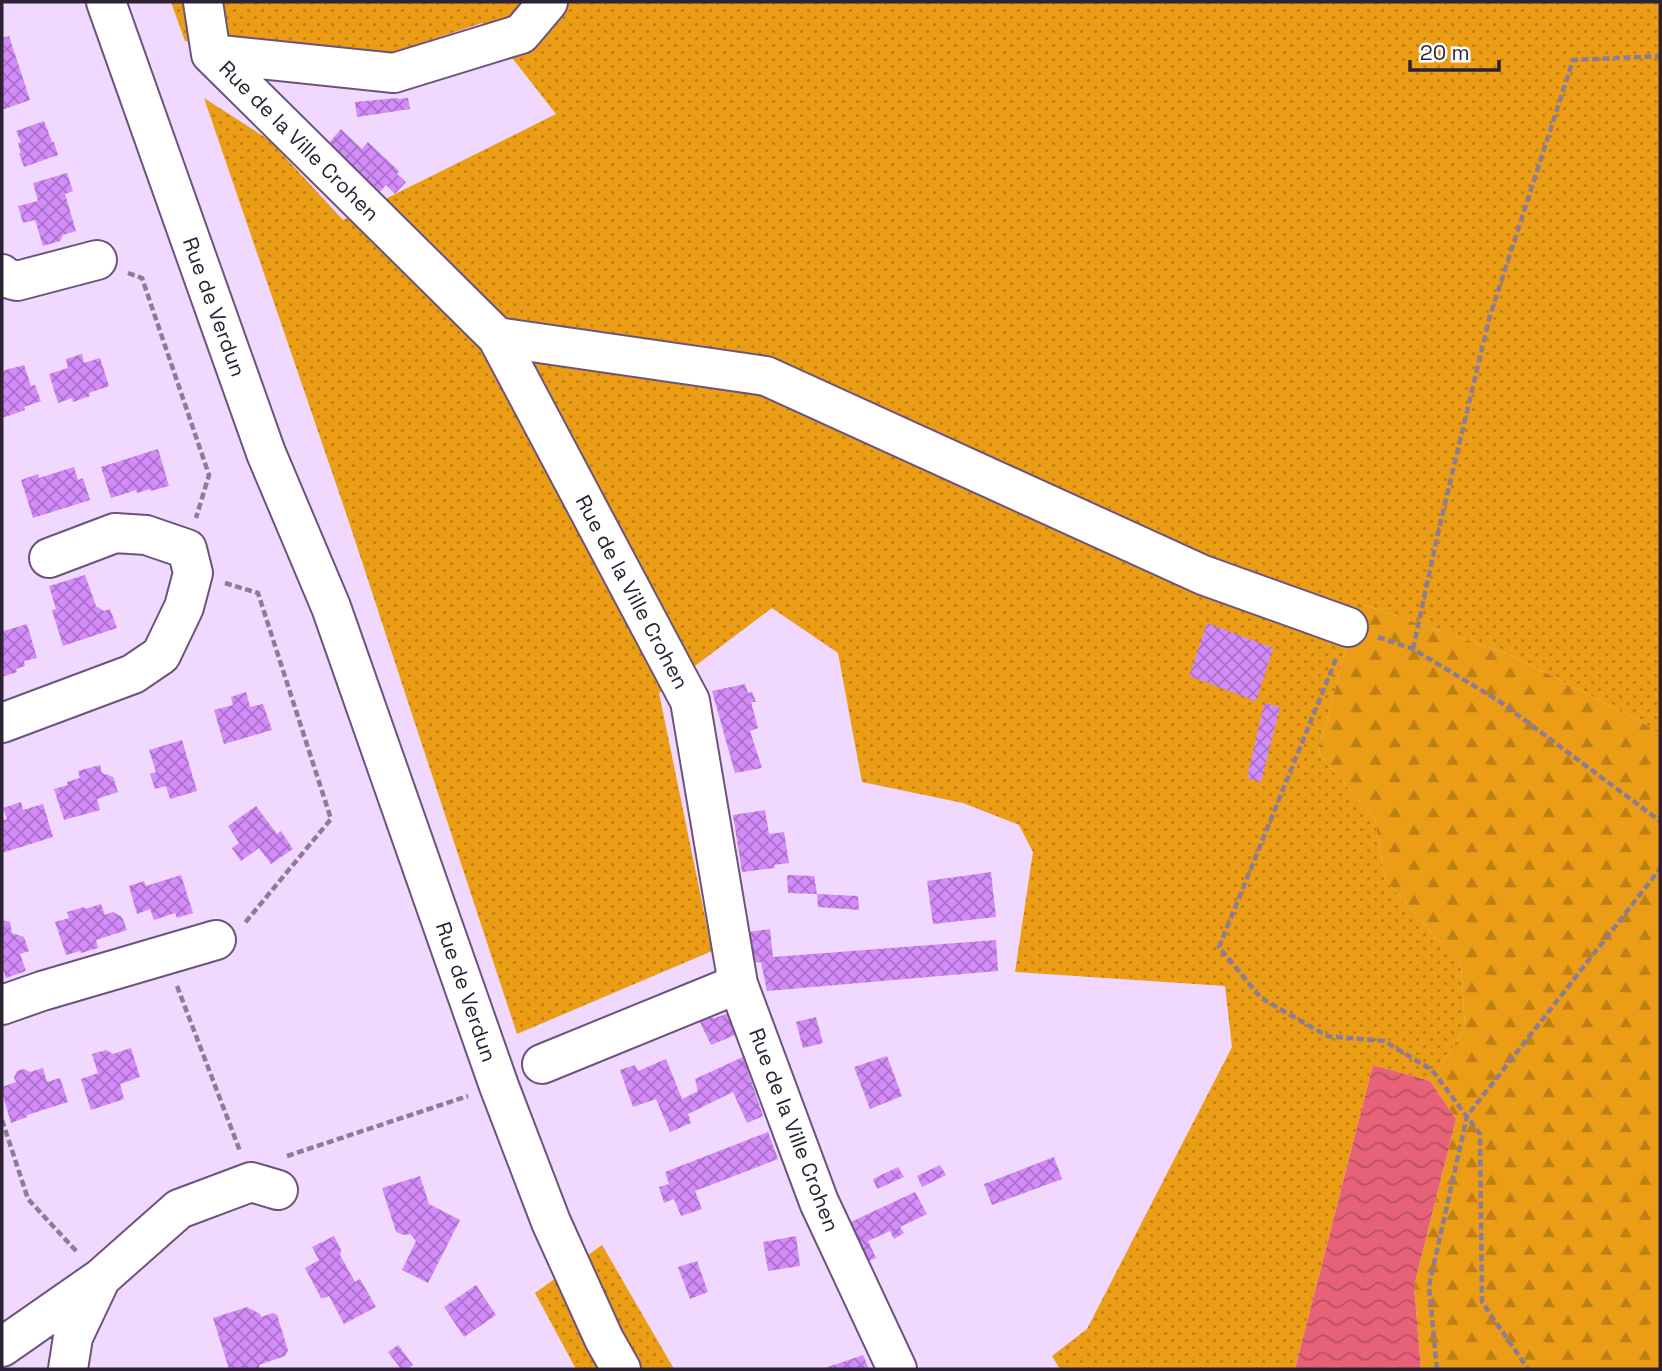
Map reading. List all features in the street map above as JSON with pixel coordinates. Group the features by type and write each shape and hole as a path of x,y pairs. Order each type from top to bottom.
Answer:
{"street":[{"name":"Rue de Verdun","path":"106,2 266,453 331,607 499,1086 551,1222 604,1339 621,1369"},
{"name":"Rue de Verdun","path":"133,2 284,436 331,607"},
{"name":"Rue de la Ville Crohen","path":"203,2 211,54 497,337 690,701 738,984 819,1202 897,1369"},
{"path":"211,54 394,73 521,34 548,2"},
{"path":"2,274 3,277 17,281 97,260"},
{"path":"497,337 766,376 1203,575 1348,627"},
{"path":"2,723 133,674 161,655 184,607 190,561 146,535 115,533 48,558"},
{"path":"2,1005 216,940"},
{"path":"542,1064 738,984"},
{"path":"2,1347 101,1278 178,1209 272,1176"},
{"path":"68,1369 73,1336 101,1278"}],"path":[{"path":"1413,649 1489,319 1573,60 1660,56"},
{"path":"97,260 142,278 209,475 190,561 258,593 331,819 243,924 216,940"},
{"path":"1528,1369 1482,1302 1480,1134 1467,1116 1432,1070 1384,1041 1327,1036 1261,998 1219,947 1348,627 1413,649 1499,701 1660,821"},
{"path":"1437,1369 1429,1286 1467,1116 1660,869"},
{"path":"165,954 272,1176 499,1086"},
{"path":"2,1120 28,1199 101,1278"}],"green space":[{"path":"171,2 1660,2 1660,735 1642,722 1511,655 1358,603 1318,753 1375,819 1385,879 1461,963 1465,1028 1430,1081 1373,1065 1295,1369 1060,1369 1052,1356 1087,1329 1232,1047 1225,986 1015,972 1033,852 1019,825 963,803 862,782 838,653 772,608 659,693 712,951 517,1034 347,516 204,98 269,140 343,220 556,114 482,23 377,58 185,41"},
{"path":"1358,603 1511,655 1642,722 1660,735 1660,1369 1421,1369 1414,1286 1456,1119 1430,1081 1465,1028 1461,963 1385,879 1375,819 1318,753"},
{"path":"602,1245 674,1369 576,1369 535,1293"}],"water":[{"path":"1373,1065 1430,1081 1456,1119 1414,1286 1421,1369 1295,1369"}],"building":[{"path":"9,36 30,100 2,110 2,38"},
{"path":"408,98 410,109 357,117 355,102"},
{"path":"44,121 58,155 24,167 19,153 18,143 21,142 16,131"},
{"path":"341,129 362,149 368,142 399,171 397,174 406,182 395,194 386,185 380,192 328,144"},
{"path":"67,173 73,191 65,194 76,231 63,235 60,241 43,246 35,220 23,223 18,206 38,201 33,183"},
{"path":"82,354 84,363 100,358 109,386 73,402 72,398 58,403 49,374 68,368 66,359"},
{"path":"24,365 31,386 35,385 41,401 2,418 2,371"},
{"path":"158,449 169,486 137,493 136,490 111,498 101,467"},
{"path":"74,467 78,480 83,478 90,500 33,518 21,480 38,474 39,478"},
{"path":"85,575 96,606 104,611 110,609 117,628 63,646 52,610 56,609 49,586"},
{"path":"1207,623 1273,648 1256,701 1189,676"},
{"path":"27,624 37,658 24,661 25,666 16,669 17,672 2,677 2,625 4,631"},
{"path":"745,684 748,693 752,692 756,702 751,702 758,728 750,731 762,768 735,773 712,691"},
{"path":"246,692 250,707 263,704 272,730 224,744 214,710 233,705 231,697"},
{"path":"1264,703 1280,707 1261,782 1247,778"},
{"path":"182,740 197,791 170,799 166,786 155,789 150,774 156,772 149,750"},
{"path":"100,765 102,773 113,777 118,792 97,799 100,810 64,820 54,789 80,778 78,771"},
{"path":"21,802 23,810 43,804 53,837 2,853 2,821 7,819 3,808"},
{"path":"256,806 277,834 281,831 293,849 271,864 259,848 241,861 232,848 239,843 228,826"},
{"path":"765,810 769,834 784,832 789,863 774,865 775,868 742,872 733,815"},
{"path":"991,872 996,917 933,924 927,881"},
{"path":"181,875 193,913 177,918 175,913 154,920 150,909 137,914 129,886 144,881 146,886"},
{"path":"787,875 814,876 817,894 788,893"},
{"path":"817,894 858,896 859,910 818,907"},
{"path":"101,904 105,915 113,912 122,917 127,930 96,940 98,948 66,955 55,922 69,918 67,912"},
{"path":"2,920 10,922 12,933 24,937 29,951 20,954 26,971 6,978 2,966"},
{"path":"770,929 773,957 996,940 998,971 767,991 761,962 753,963 749,932"},
{"path":"728,1013 735,1035 711,1045 697,1016 715,1018"},
{"path":"816,1017 823,1043 803,1048 796,1022"},
{"path":"131,1048 140,1077 120,1084 124,1099 91,1110 81,1079 98,1073 92,1054 106,1050 113,1054"},
{"path":"887,1056 902,1096 870,1109 854,1067"},
{"path":"743,1057 763,1116 747,1123 733,1092 688,1114 691,1123 670,1132 656,1099 633,1107 620,1070 635,1065 638,1071 666,1059 682,1099 698,1091 695,1079"},
{"path":"43,1068 47,1082 60,1078 68,1102 11,1123 2,1087 16,1082 14,1077 17,1071 24,1069 30,1072"},
{"path":"768,1132 778,1159 695,1191 702,1209 681,1216 674,1199 664,1203 659,1187 669,1184 665,1172"},
{"path":"1054,1157 1062,1179 992,1205 984,1184"},
{"path":"940,1165 946,1175 922,1187 917,1176"},
{"path":"898,1167 904,1177 877,1189 873,1179"},
{"path":"420,1176 429,1204 460,1220 428,1283 402,1270 416,1241 410,1234 396,1232 382,1188"},
{"path":"915,1192 927,1214 900,1227 904,1233 894,1239 890,1231 868,1241 876,1258 856,1267 840,1227"},
{"path":"334,1236 341,1250 340,1255 355,1282 360,1279 376,1307 344,1324 329,1296 321,1298 305,1268 319,1260 312,1247"},
{"path":"796,1236 800,1266 768,1271 763,1242"},
{"path":"697,1261 708,1292 690,1299 678,1267"},
{"path":"476,1285 496,1315 464,1337 444,1307"},
{"path":"247,1307 261,1317 273,1313 277,1315 288,1350 285,1356 259,1365 260,1369 229,1369 213,1318"},
{"path":"398,1345 413,1365 407,1369 401,1369 388,1352"},
{"path":"863,1355 869,1369 822,1369"}]}
